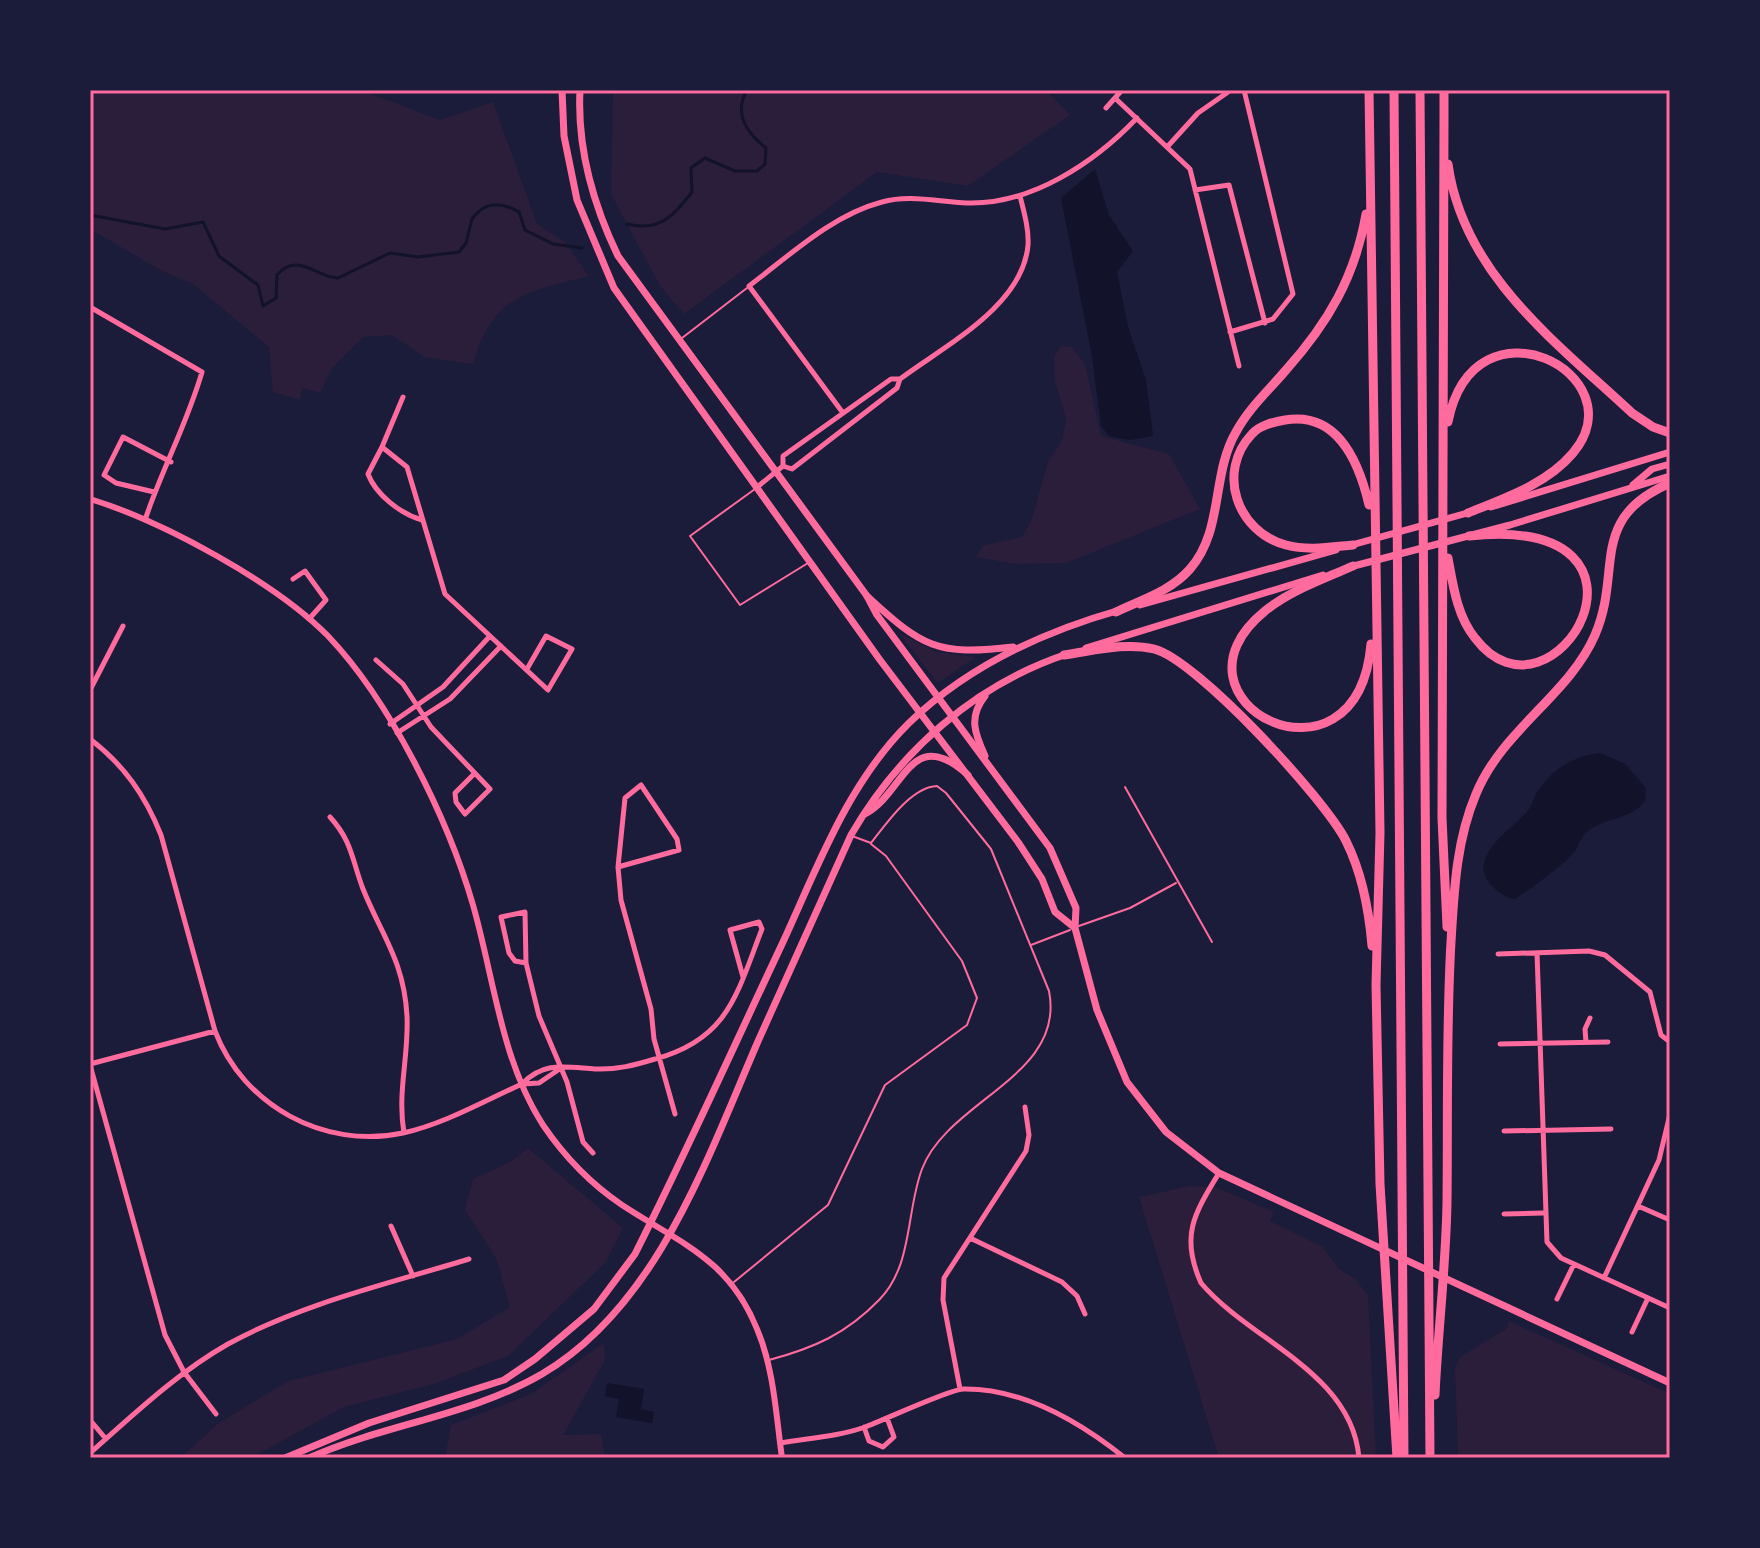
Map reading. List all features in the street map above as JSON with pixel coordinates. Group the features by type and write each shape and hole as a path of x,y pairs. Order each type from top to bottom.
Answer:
{"highway":[{"path":"1369,90 1380,833 1376,985 1380,1184 1397,1458"},
{"path":"1394,90 1404,1040 1404,1458"},
{"path":"1420,90 1431,1458"},
{"path":"1431,1458 1446,1257 1449,979 1442,818 1444,90"},
{"path":"1444,119 1449,172 1460,217 1494,278 1552,339 1632,413 1653,427 1670,433"},
{"path":"1116,612 1174,584 1206,547 1214,520 1223,460 1253,406 1326,324 1342,294 1360,244 1370,183"},
{"path":"1444,458 1454,403 1475,372 1493,358 1512,351 1535,352 1552,359 1577,383 1584,400 1586,424 1573,453 1518,493 1468,513"},
{"path":"1353,545 1316,548 1286,545 1253,527 1242,513 1232,483 1242,449 1251,435 1260,427 1294,418 1315,421 1336,432 1352,456 1366,491 1374,525"},
{"path":"1449,979 1462,836 1476,794 1503,747 1573,669 1593,640 1606,598 1611,545 1620,523 1641,499 1670,483"},
{"path":"1444,538 1463,616 1483,647 1502,659 1521,663 1548,658 1562,649 1580,629 1586,610 1585,584 1574,560 1560,547 1530,535 1504,532 1469,536"},
{"path":"1353,566 1281,600 1250,625 1239,640 1234,657 1234,678 1240,697 1255,713 1275,725 1311,727 1328,721 1342,711 1363,677 1370,652 1375,605"},
{"path":"1064,655 1123,647 1162,652 1191,671 1291,768 1329,814 1356,864 1371,936 1376,985"}],"main road":[{"path":"562,90 564,136 571,176 606,273 647,337 809,562 1030,859 1055,912 1075,928"},
{"path":"580,90 585,160 605,227 632,278 779,469 877,615 955,715 1050,848 1076,908 1075,928 1101,1023 1127,1082 1166,1132 1219,1173 1670,1383"},
{"path":"285,1458 369,1423 504,1380 535,1359 594,1309 635,1254 652,1222 844,814 875,763 920,713 940,697 1019,647 1069,625 1468,513 1670,452"},
{"path":"1628,489 1652,469 1670,464"},
{"path":"309,1458 392,1428 476,1405 546,1372 607,1321 638,1282 669,1231 851,835 889,776 935,730 955,715 989,691 1064,655 1353,566 1469,536 1670,476"},
{"path":"867,596 905,631 933,645 963,652 1019,647"},
{"path":"985,756 974,711 989,691"},
{"path":"863,816 874,810 909,767 924,757 945,757 968,775"}],"street":[{"path":"1106,108 1122,90"},
{"path":"1168,146 1198,113 1231,90"},
{"path":"1230,332 1265,323 1290,301 1293,285 1244,90"},
{"path":"1115,98 1190,169 1239,366"},
{"path":"843,413 749,286 832,225 869,206 901,199 967,203 1020,196 1088,158 1120,136 1137,118"},
{"path":"1195,190 1229,185 1265,323"},
{"path":"779,469 792,469 895,391 900,379 999,305 1011,290 1028,245 1020,196"},
{"path":"90,307 202,372 171,462 154,492 145,520"},
{"path":"756,488 779,469 783,456 891,379 900,379"},
{"path":"403,397 368,474 372,484 408,516 423,520"},
{"path":"154,492 116,483 104,475 123,437 171,462"},
{"path":"382,447 407,467 439,583 445,594 548,690 572,649 546,636 527,669"},
{"path":"90,499 145,520 227,564 309,619 354,666 434,803 464,872 522,1084 543,1124 576,1166 621,1204 701,1252 732,1284 757,1328 768,1361 782,1458"},
{"path":"293,579 305,571 326,600 309,619"},
{"path":"90,690 123,626"},
{"path":"390,724 443,687 490,636"},
{"path":"396,734 450,699 501,646"},
{"path":"376,660 403,684 425,718 490,789 465,814 456,802 455,793 474,774"},
{"path":"90,739 127,773 150,809 161,835 215,1031 245,1081 292,1119 347,1135 404,1133 522,1084 539,1083 561,1068"},
{"path":"618,867 679,850 677,839 641,785 625,798 618,867 621,900 651,1009 659,1058 675,1114"},
{"path":"330,817 348,839 363,888 399,967 407,1018 399,1086 404,1133"},
{"path":"526,963 515,961 509,953 501,917 525,912 526,963 539,1016 561,1068 583,1142 593,1153"},
{"path":"522,1084 533,1072 549,1065 619,1069 689,1049 707,1035 723,1016 743,977 762,929 759,922 730,930 743,977"},
{"path":"1498,954 1589,951 1605,955 1650,992 1661,1035 1670,1042"},
{"path":"1537,953 1544,1213 1548,1246 1574,1264 1670,1308"},
{"path":"1586,1042 1585,1029 1590,1018"},
{"path":"215,1031 90,1065 159,1319 184,1372 216,1414"},
{"path":"1500,1044 1608,1042"},
{"path":"960,1389 944,1278 1026,1151 1029,1135 1025,1107"},
{"path":"1604,1278 1659,1160 1670,1114"},
{"path":"1504,1131 1611,1129"},
{"path":"1219,1173 1190,1229 1192,1262 1201,1283 1325,1388 1348,1420 1359,1458"},
{"path":"1638,1206 1670,1220"},
{"path":"1504,1214 1544,1213"},
{"path":"391,1226 413,1277"},
{"path":"970,1238 1062,1282 1077,1296 1085,1314"},
{"path":"90,1453 184,1372 272,1322 469,1259"},
{"path":"1557,1299 1574,1264"},
{"path":"1632,1332 1648,1298"},
{"path":"780,1443 864,1427 960,1389 1007,1394 1035,1404 1094,1433 1125,1458"},
{"path":"864,1427 869,1441 883,1447 894,1437 887,1418"},
{"path":"90,1420 106,1439"}],"lane":[{"path":"679,341 749,286"},
{"path":"756,488 690,536 740,605 809,562"},
{"path":"768,1361 819,1346 880,1299 895,1280 902,1261 911,1203 936,1140 1034,1057 1053,1012 1049,991 991,849 966,815 937,786 926,787 915,796 871,843"},
{"path":"1125,787 1212,942"},
{"path":"732,1284 828,1205 885,1085 967,1025 977,998 962,961 886,856 871,843 851,835"},
{"path":"1029,946 1130,908 1177,883"}],"shaded area":[{"path":"90,90 361,90 440,120 493,102 537,224 564,241 589,276 547,287 515,300 491,323 473,364 424,357 392,335 363,337 332,368 320,393 302,388 300,400 273,392 269,347 193,284 162,271 90,229"},
{"path":"613,90 1046,90 1070,115 968,186 877,172 684,314 660,286 611,194"},
{"path":"1095,169 1109,215 1133,251 1117,272 1128,327 1146,380 1153,436 1130,440 1109,436 1101,426 1092,356 1061,198"},
{"path":"1061,346 1072,347 1085,364 1101,436 1169,454 1200,509 1066,563 1016,564 975,557 984,545 1022,537 1031,521 1048,462 1062,441 1066,419 1055,381 1054,356"},
{"path":"899,633 937,652 976,657 938,683"},
{"path":"1600,753 1625,764 1646,788 1645,801 1633,812 1589,830 1571,856 1515,899 1500,893 1485,877 1486,856 1492,847 1528,811 1538,791 1557,770 1581,757"},
{"path":"528,1148 623,1228 605,1263 508,1356 434,1384 344,1407 251,1458 180,1458 219,1423 288,1381 457,1339 510,1307 496,1258 465,1210 473,1179 510,1162"},
{"path":"1189,1186 1215,1187 1274,1212 1270,1221 1323,1247 1339,1269 1355,1279 1368,1295 1376,1458 1219,1458 1139,1197"},
{"path":"1509,1321 1670,1394 1670,1458 1458,1458 1455,1368 1460,1357 1506,1329"},
{"path":"604,1343 605,1360 563,1435 601,1434 605,1458 445,1458 451,1425 531,1394"},
{"path":"607,1383 644,1389 641,1409 654,1412 652,1423 616,1417 619,1399 605,1396"}],"waterway":[{"path":"627,224 648,226 672,215 692,192 691,168 705,158 735,171 757,171 765,164 766,148 753,136 742,115 741,107 747,90"},
{"path":"90,215 165,229 203,222 219,256 258,285 263,306 276,298 277,275 292,265 338,278 390,253 418,257 459,252 466,243 472,219 488,206 506,206 519,212 525,230 553,244 582,248"}]}
